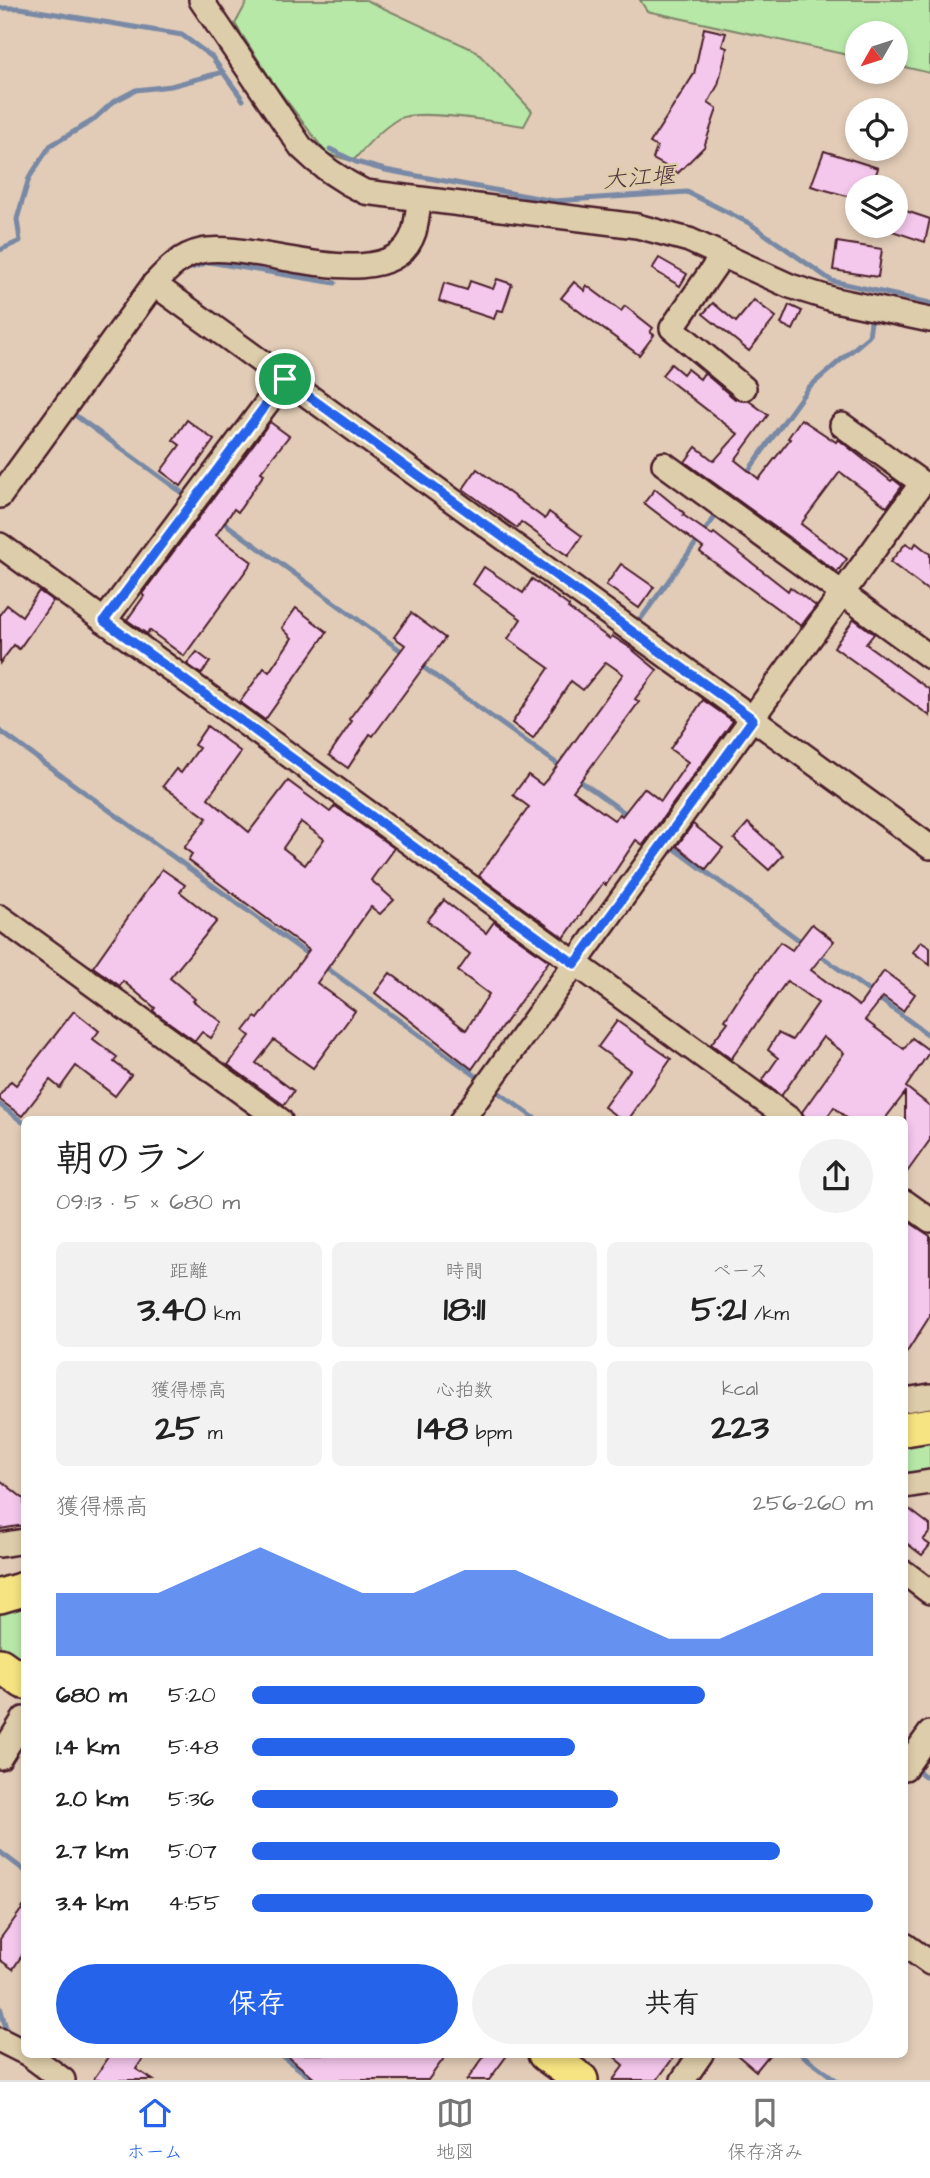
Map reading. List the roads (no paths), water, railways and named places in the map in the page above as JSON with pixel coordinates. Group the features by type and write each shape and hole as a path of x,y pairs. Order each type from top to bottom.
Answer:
{"highway":[{"path":"908,1429 930,1425"},
{"path":"0,1578 21,1574"},
{"path":"0,1596 21,1590"},
{"path":"0,1665 21,1680"},
{"path":"551,2058 581,2080"}],"street":[{"path":"201,0 285,125 321,167 341,181 365,192 637,226 689,240 790,286 835,300 930,320"},
{"path":"0,496 154,284 172,265 201,250 229,249 333,265 372,266 385,263 398,255 414,233 419,200"},
{"path":"722,256 673,328 744,388"},
{"path":"154,284 930,847"},
{"path":"104,621 285,379"},
{"path":"465,1116 922,483 842,425"},
{"path":"664,464 930,657"},
{"path":"0,545 785,1116"},
{"path":"0,917 274,1116"},
{"path":"908,1204 930,1220"},
{"path":"908,1400 930,1396"},
{"path":"908,1486 930,1482"},
{"path":"0,1545 21,1542"},
{"path":"908,1575 930,1591"},
{"path":"0,1757 21,1724"},
{"path":"908,1764 930,1733"},
{"path":"908,1947 930,1963"},
{"path":"0,2040 21,2050"},
{"path":"33,2058 63,2080"},
{"path":"683,2080 698,2058"}],"waterway":[{"name":"大江堰","path":"0,8 20,8 182,35 212,57 243,100"},
{"path":"0,250 20,241 17,219 29,178 50,146 92,121 113,102 136,90 171,86 223,72"},
{"name":"大江堰","path":"330,149 356,162 385,170 554,201 687,192 749,223 832,281 930,303"},
{"path":"183,271 209,262 335,283"},
{"path":"744,477 808,388 869,336 872,315"},
{"path":"72,413 188,497"},
{"path":"637,624 720,510"},
{"path":"219,519 407,655"},
{"path":"420,665 563,768"},
{"path":"0,731 310,956"},
{"path":"576,778 628,815"},
{"path":"667,843 803,943"},
{"path":"817,953 930,1036"},
{"path":"324,966 483,1081"},
{"path":"491,1087 531,1116"},
{"path":"0,1105 21,1121"},
{"path":"913,1767 930,1780"},
{"path":"0,1852 21,1868"},
{"path":"0,2007 8,2035"},
{"path":"284,2058 314,2080"},
{"path":"806,2058 836,2080"}]}
